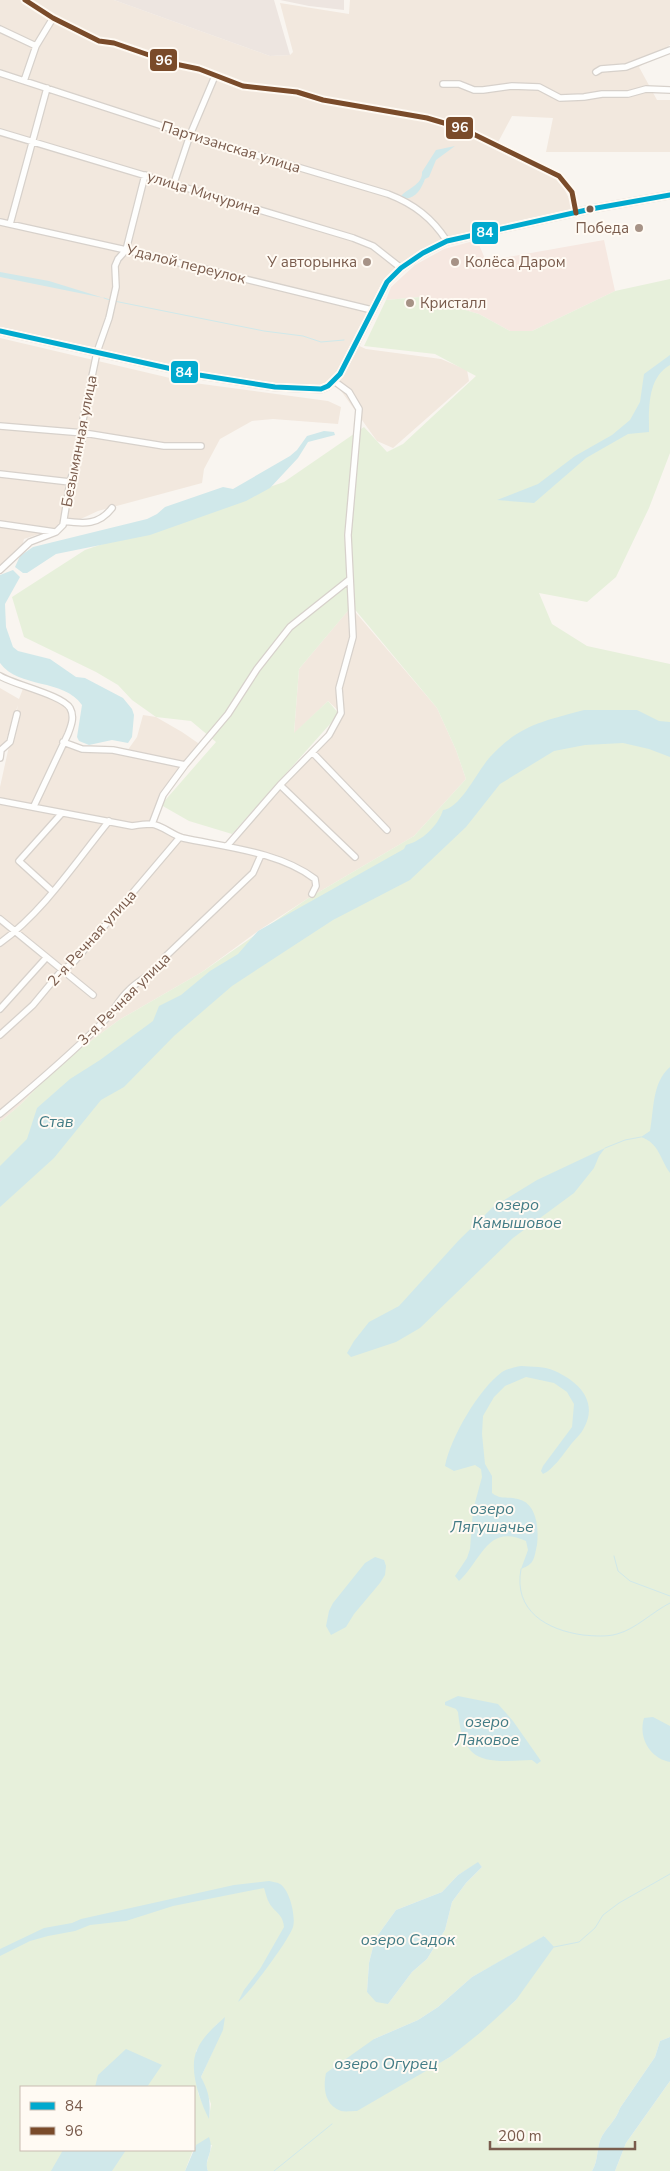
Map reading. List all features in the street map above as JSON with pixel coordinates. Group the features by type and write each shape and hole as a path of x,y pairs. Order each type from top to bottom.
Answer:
{"main road":[{"path":"0,331 198,375 275,387 321,389 328,386 334,380 347,362 387,282 401,268 423,253 447,241 670,194"}],"street":[{"path":"26,0 53,18 99,41 114,43 175,64 199,69 243,86 297,92 323,100 427,118 461,128 559,176 572,192 576,213"},
{"path":"24,81 36,46 53,18"},
{"path":"0,29 36,46"},
{"path":"596,72 601,69 626,67 670,50"},
{"name":"Партизанская улица","path":"0,74 190,135 398,198 412,204 440,231 447,241"},
{"path":"174,183 190,135 214,76"},
{"path":"443,84 460,84 474,90 512,86 540,86 560,98 602,94 628,94 646,89 670,90"},
{"path":"10,224 47,88"},
{"name":"улица Мичурина","path":"0,132 174,183 360,241 379,250 401,268"},
{"name":"Безымянная улица","path":"56,532 63,525 70,482 84,433 83,420 97,352 109,318 116,287 115,266 126,250 145,175"},
{"name":"Удалой переулок","path":"0,222 126,250 372,310"},
{"path":"227,846 280,785 329,735 341,714 339,688 353,637 348,535 359,409 349,392 334,380"},
{"path":"0,426 84,433 164,446 201,446"},
{"path":"0,474 70,482"},
{"path":"64,521 96,522 106,516 112,508"},
{"path":"0,524 56,532"},
{"path":"0,570 30,542 56,532"},
{"path":"152,824 162,795 228,714 258,668 290,627 349,580"},
{"path":"0,676 60,700 69,706 72,713 72,724 34,806"},
{"path":"0,758 1,750 10,742 16,714"},
{"path":"63,742 82,749 113,750 185,765"},
{"path":"313,752 387,830"},
{"path":"280,785 355,857"},
{"path":"0,801 132,826 152,824 180,837 261,855 294,866 315,879 316,886 312,894"},
{"path":"52,892 19,861 62,813"},
{"path":"0,943 15,932 52,892 109,821"},
{"name":"2-я Речная улица","path":"0,1035 33,1005 62,970 73,963 180,837"},
{"name":"3-я Речная улица","path":"0,1114 48,1074 107,1018 118,1001 130,988 161,966 165,957 253,873 261,855"},
{"path":"0,919 92,994"},
{"path":"0,1009 46,958"}],"shaded area":[{"path":"0,0 114,0 270,56 290,55 293,52 280,3 349,14 350,0 670,0 670,45 639,67 657,100 670,100 670,152 546,152 553,118 512,116 496,146 558,176 576,213 447,241 393,275 355,344 366,349 441,359 467,370 469,381 393,448 377,441 334,381 328,386 275,387 0,331"},
{"path":"114,0 274,0 290,55 270,56"},
{"path":"280,0 344,0 344,10 309,6"},
{"path":"477,240 486,261 604,240 615,291 532,331 510,331 479,314 420,297 386,300 391,287 415,265 444,249"},
{"path":"0,338 187,382 328,401 341,407 338,424 273,419 252,421 220,439 204,469 202,483 98,511 72,523 24,539 22,547 0,570"},
{"path":"351,607 437,708 456,750 466,779 414,836 307,899 258,931 202,972 119,1020 60,1064 20,1105 0,1122 0,787 18,705 0,758 0,688 19,699 24,686 60,700 72,713 63,742 73,746 127,751 137,737 143,715 156,717 198,743 197,751 167,788 153,824 180,837 227,846 329,735 341,713 328,701 294,734 299,669"}],"green space":[{"path":"670,279 670,453 649,508 616,577 587,602 539,593 552,624 587,646 670,664 670,2037 660,2041 655,2057 602,2136 592,2171 208,2171 206,2166 212,2145 196,2145 195,2147 195,2086 20,2086 20,2151 193,2151 185,2171 0,2171 0,1122 20,1105 60,1064 119,1020 202,972 307,899 414,836 466,779 456,750 437,708 352,606 299,669 294,733 328,701 339,714 232,834 189,821 161,805 216,742 191,721 156,717 132,700 118,685 96,672 24,637 12,597 85,550 284,482 364,427 387,452 403,444 476,376 435,354 364,346 386,300 420,297 479,314 510,331 532,331 615,291","holes":["478,1863 482,1867 466,1883 452,1902 445,1930 427,1959 412,1972 388,2004 367,1992 369,1963 375,1939 396,1910 442,1892 458,1875","545,1936 516,2000 450,2057 417,2075 374,2039 418,2020 438,2007 472,1977","217,2024 215,2046 201,2077 211,2104 209,2118 198,2093 196,2051"]},
{"path":"670,2081 670,2171 615,2171 626,2143"}],"water":[{"path":"455,146 436,160 429,177 425,179 416,194 405,199 401,196 420,180 422,172 436,150"},
{"path":"0,272 49,281 104,298 0,277"},
{"path":"670,355 670,365 662,371 653,386 649,432 628,434 586,458 534,503 497,500 538,484 575,456 612,435 630,420 640,402 644,374"},
{"path":"324,431 334,432 335,435 308,442 298,458 270,488 246,501 150,535 56,554 27,573 23,573 15,567 20,556 33,547 147,519 165,507 223,487 233,489 290,456 307,436"},
{"path":"13,570 20,577 5,604 6,627 13,647 18,651 50,659 76,677 85,678 123,698 132,709 134,715 132,737 128,743 112,740 89,745 79,741 77,737 82,705 74,697 53,687 18,677 0,663 0,575"},
{"name":"Став","path":"584,710 637,710 659,721 670,722 670,757 649,749 623,743 585,745 554,751 500,784 466,827 410,880 333,920 232,986 174,1036 124,1087 101,1100 54,1158 0,1207 0,1166 27,1139 37,1108 70,1079 100,1060 153,1021 159,1006 181,995 210,971 238,954 258,931 404,849 406,845 418,840 429,832 441,816 443,810 456,803 490,757 511,738 544,721"},
{"path":"670,1067 670,1173 652,1143 641,1137 650,1131 657,1088 664,1073"},
{"name":"озеро Камышовое","path":"605,1148 594,1168 574,1193 513,1238 420,1328 396,1342 351,1357 347,1353 369,1322 399,1306 459,1240 493,1207 537,1180"},
{"name":"озеро Лягушачье","path":"521,1366 551,1369 571,1380 578,1386 587,1400 588,1418 580,1434 555,1465 543,1474 541,1471 543,1466 572,1427 574,1404 567,1392 554,1383 526,1377 505,1386 494,1397 483,1416 482,1434 485,1464 492,1476 492,1493 501,1497 524,1501 529,1506 533,1511 537,1524 537,1545 531,1563 521,1569 528,1550 526,1541 513,1537 502,1537 494,1540 480,1554 459,1581 455,1576 467,1558 470,1549 473,1510 482,1477 481,1469 475,1465 454,1471 445,1466 448,1454 459,1428 484,1390 502,1372"},
{"path":"375,1557 384,1560 386,1566 385,1575 346,1627 331,1635 326,1626 333,1603 365,1563"},
{"name":"озеро Лаковое","path":"458,1696 498,1704 513,1721 541,1761 537,1764 532,1760 490,1760 480,1757 471,1751 465,1743 458,1712 456,1709 445,1705 445,1702"},
{"path":"653,1717 670,1726 670,1762 651,1752 644,1740 644,1718"},
{"name":"озеро Садок","path":"478,1862 482,1867 466,1883 452,1902 445,1930 427,1959 412,1972 388,2004 376,2002 367,1992 369,1963 375,1939 396,1910 442,1892 458,1875"},
{"path":"269,1881 280,1884 287,1892 293,1911 293,1927 268,1966 251,1989 238,2002 244,1990 260,1969 284,1927 281,1918 269,1902 264,1888 173,1906 126,1921 90,1925 75,1931 30,1941 0,1956 0,1949 44,1928 234,1885"},
{"name":"озеро Огурец","path":"544,1936 554,1947 516,2000 450,2057 357,2111 341,2111 331,2104 325,2090 326,2073 374,2039 418,2020 438,2007 472,1977"},
{"path":"225,2017 223,2030 201,2077 209,2097 209,2119 196,2085 194,2075 195,2057 202,2040"},
{"path":"670,2037 670,2081 626,2143 615,2171 592,2171 602,2136 655,2057 660,2041"},
{"path":"126,2049 162,2065 148,2086 95,2086 98,2075"},
{"path":"209,2137 211,2147 207,2163 208,2171 185,2171 196,2145"},
{"path":"62,2151 125,2151 112,2171 51,2171"}],"waterway":[{"path":"104,298 110,300"},
{"path":"114,301 264,331 303,336 321,342 344,340"},
{"path":"605,1148 625,1140 641,1137"},
{"path":"614,1556 618,1571 630,1581 670,1596"},
{"path":"521,1569 520,1584 522,1596 536,1616 545,1623 557,1628 583,1635 609,1636 624,1632 670,1603"},
{"path":"554,1947 579,1942 595,1928 603,1915 619,1903 670,1874"},
{"path":"274,2171 332,2124"}],"transit line":[{"name":"96","path":"25,0 53,18 99,41 114,43 175,64 199,69 243,86 297,92 323,100 427,118 461,128 559,176 572,192 576,213"},
{"name":"84","path":"0,331 199,375 275,387 321,389 328,386 340,374 387,282 401,268 423,253 447,241 591,209 670,195"}],"place":[{"name":"Победа","path":"639,228"},
{"name":"У авторынка","path":"367,262"},
{"name":"Колёса Даром","path":"455,262"},
{"name":"Кристалл","path":"410,303"}]}
